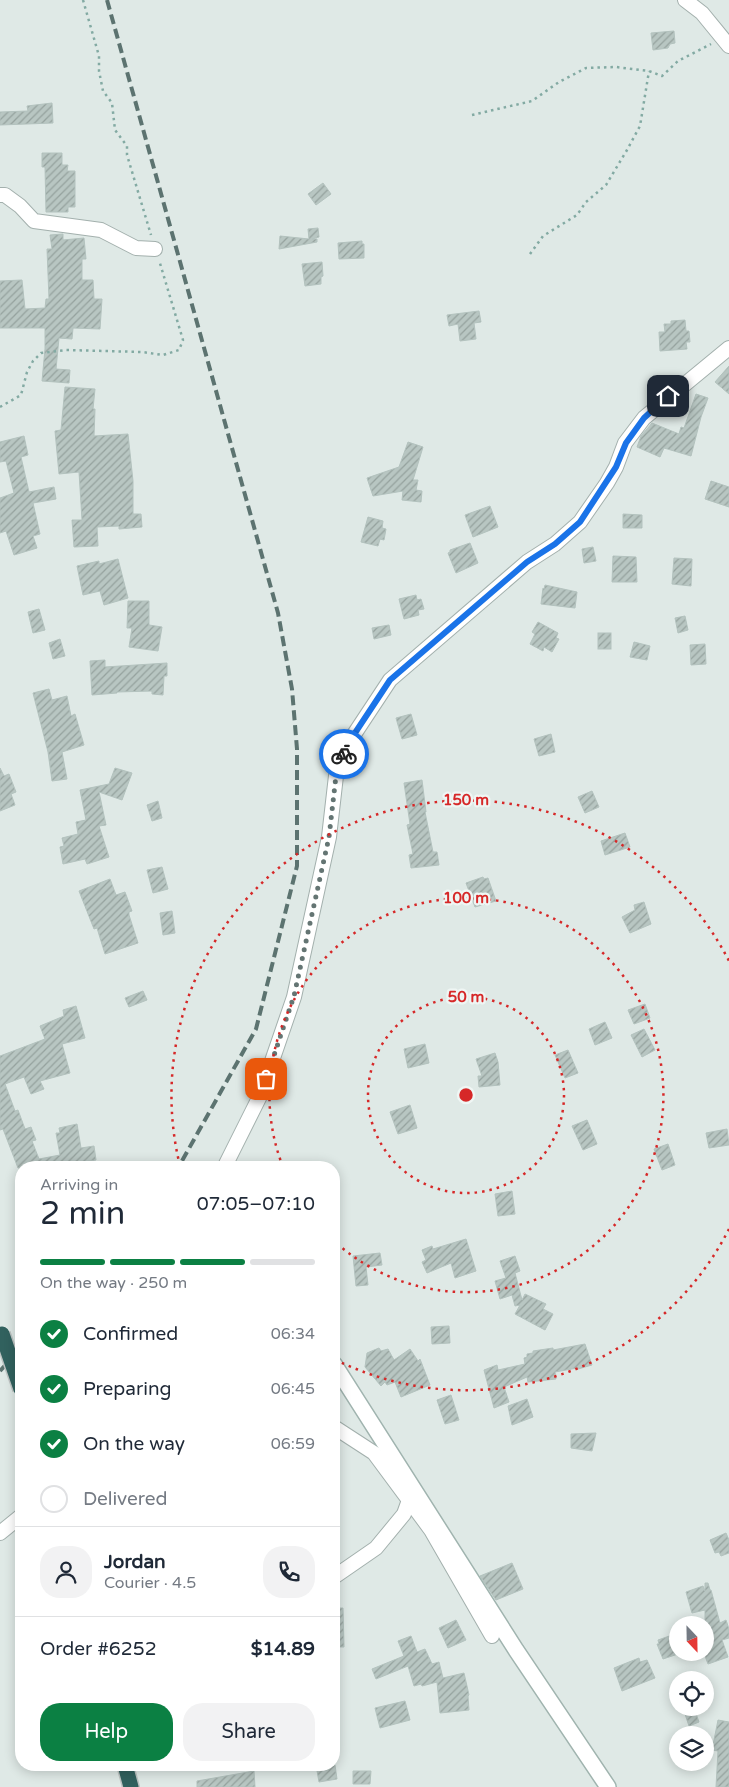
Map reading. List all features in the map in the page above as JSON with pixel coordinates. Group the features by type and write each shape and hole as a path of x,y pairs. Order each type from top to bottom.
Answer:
{"highway":[{"path":"1,1330 15,1371"},
{"path":"127,1771 131,1787"}],"street":[{"path":"685,0 704,7 726,41"},
{"path":"0,195 5,195 20,206 34,221 101,230 136,248 156,249"},
{"path":"228,1161 260,1096 294,996 329,837 337,767 353,736 390,680 527,562 555,544 580,522 607,484 626,443 644,418 729,348"},
{"path":"340,1373 516,1650 608,1787"},
{"path":"340,1430 374,1453 409,1500 431,1530 492,1636"},
{"path":"340,1573 376,1548 404,1514 409,1500"},
{"path":"0,1533 15,1521"}],"path":[{"path":"472,116 532,101 559,82 586,68 616,67 649,71 662,76 678,61 726,41"},
{"path":"530,254 543,236 577,215 586,202 606,185 640,126 649,71"}],"building":[{"path":"674,31 675,43 670,44 668,48 653,50 651,33"},
{"path":"52,103 53,123 0,125 0,112 28,111 27,106"},
{"path":"42,153 62,153 62,165 68,165 67,171 75,171 75,207 68,207 68,212 46,212 45,167 42,167"},
{"path":"323,183 331,194 316,205 308,194"},
{"path":"318,228 319,237 312,239 317,239 317,242 279,249 280,236 309,239 308,229"},
{"path":"63,234 63,240 84,238 86,259 82,259 82,280 93,280 94,299 102,299 100,329 73,328 72,339 59,338 56,369 70,370 69,383 42,381 45,328 0,328 0,281 22,280 25,309 45,308 46,299 49,299 47,249 52,249 50,235"},
{"path":"362,241 362,244 364,244 364,258 339,259 338,243"},
{"path":"322,262 323,276 321,277 321,284 305,286 302,264"},
{"path":"479,311 481,322 474,323 476,339 460,341 458,324 449,326 447,315"},
{"path":"685,320 690,342 686,342 687,349 660,351 659,332 665,332 664,324 671,324 671,321"},
{"path":"729,366 729,394 715,382"},
{"path":"65,387 95,389 93,409 95,409 94,436 128,434 133,481 133,514 141,514 142,527 119,529 119,526 97,527 98,546 74,547 72,520 82,520 79,472 59,474 55,431 61,430"},
{"path":"696,394 708,398 691,456 664,448 660,457 637,447 641,436 652,423 679,434 681,427 684,428"},
{"path":"24,436 28,455 21,457 29,492 54,487 56,499 33,503 40,534 33,536 37,548 14,555 6,531 0,533 0,498 14,493 6,461 0,462 0,442"},
{"path":"408,442 423,447 413,480 418,480 416,490 422,491 421,502 402,500 403,491 373,496 367,478 399,467"},
{"path":"711,481 729,487 729,507 705,499"},
{"path":"490,506 498,527 473,537 465,515"},
{"path":"623,514 642,515 642,528 623,528"},
{"path":"368,517 383,521 382,528 386,529 384,540 380,539 378,546 361,542"},
{"path":"470,543 478,563 456,573 448,553 450,550"},
{"path":"593,547 596,561 584,563 582,549"},
{"path":"613,556 636,557 637,582 612,582"},
{"path":"674,558 692,559 691,586 672,584"},
{"path":"118,559 128,598 104,605 100,591 83,595 77,566 99,561 99,564"},
{"path":"545,585 577,592 575,608 541,604"},
{"path":"416,595 417,600 421,599 424,609 418,610 419,615 404,619 399,599"},
{"path":"128,601 149,601 149,625 162,627 158,651 129,647 132,628 127,628"},
{"path":"39,609 45,630 33,633 28,612"},
{"path":"685,616 688,630 678,633 675,618"},
{"path":"538,622 558,633 556,638 559,639 552,652 544,647 543,651 530,644 535,634 532,632"},
{"path":"389,625 391,635 374,639 372,628"},
{"path":"598,633 611,633 611,649 598,649"},
{"path":"60,639 65,656 53,659 49,643"},
{"path":"634,642 650,646 647,660 630,657"},
{"path":"705,644 706,664 691,665 690,645"},
{"path":"105,660 105,667 167,663 167,676 164,676 163,695 152,694 152,691 92,695 90,661"},
{"path":"49,689 52,700 67,696 71,716 75,714 84,745 62,752 67,779 52,781 48,752 33,693"},
{"path":"411,714 417,735 402,739 396,718"},
{"path":"551,734 555,752 539,756 534,739"},
{"path":"0,768 4,776 9,774 16,792 11,794 15,805 0,811"},
{"path":"115,768 132,773 122,800 99,792 106,825 99,826 109,857 87,864 85,859 63,864 60,847 64,846 62,838 78,834 76,822 86,820 80,790 109,784"},
{"path":"422,780 425,812 433,852 437,852 439,865 411,868 409,855 413,854 407,825 410,824 404,783"},
{"path":"592,791 599,807 585,813 578,797"},
{"path":"158,801 162,818 152,821 147,805"},
{"path":"625,833 630,847 605,855 601,841"},
{"path":"162,867 168,889 153,893 147,870"},
{"path":"483,877 484,879 488,878 496,901 475,907 466,883"},
{"path":"110,879 116,895 125,892 132,911 129,912 129,915 138,943 105,954 97,928 94,929 79,891"},
{"path":"644,902 651,924 630,933 622,917 635,910 634,905"},
{"path":"172,911 175,933 163,935 160,913"},
{"path":"143,991 147,1000 129,1007 125,998"},
{"path":"645,1004 650,1018 634,1024 628,1010"},
{"path":"76,1006 85,1038 62,1044 70,1073 40,1081 44,1089 31,1094 24,1077 5,1084 15,1111 18,1110 25,1129 31,1127 36,1140 32,1141 39,1159 60,1155 56,1133 60,1133 59,1128 77,1124 81,1148 94,1146 96,1160 15,1161 3,1129 0,1130 0,1056 45,1039 40,1026 64,1016 63,1010"},
{"path":"605,1022 612,1038 595,1045 589,1029"},
{"path":"644,1029 655,1050 642,1057 631,1035"},
{"path":"425,1044 429,1063 408,1068 404,1049"},
{"path":"568,1050 578,1073 565,1078 555,1055"},
{"path":"495,1053 498,1062 500,1085 479,1087 478,1076 482,1076 476,1059"},
{"path":"410,1105 417,1128 398,1134 390,1112"},
{"path":"587,1120 597,1144 583,1150 572,1126"},
{"path":"727,1129 729,1145 709,1148 706,1133"},
{"path":"668,1144 675,1165 662,1170 654,1149"},
{"path":"512,1191 515,1214 498,1216 495,1194"},
{"path":"466,1239 476,1271 455,1278 451,1263 427,1273 422,1262 426,1260 422,1250 432,1246 433,1249"},
{"path":"380,1253 382,1265 366,1267 368,1285 356,1286 353,1256"},
{"path":"515,1256 520,1271 515,1273 522,1300 525,1294 546,1304 543,1309 553,1314 545,1330 515,1314 520,1305 515,1306 512,1295 500,1299 495,1281 506,1278 500,1261"},
{"path":"449,1326 450,1343 432,1344 431,1327"},
{"path":"585,1344 592,1365 555,1372 556,1379 528,1382 527,1377 504,1387 509,1402 494,1408 484,1370 497,1365 498,1370 525,1364 524,1358 527,1357 527,1354 533,1353 533,1351 553,1348 553,1350"},
{"path":"379,1348 381,1351 388,1349 394,1360 410,1349 418,1361 420,1359 430,1385 401,1397 395,1382 387,1385 385,1382 381,1386 365,1367 367,1353"},
{"path":"451,1395 459,1420 445,1424 437,1400"},
{"path":"527,1399 533,1417 512,1425 508,1406"},
{"path":"596,1433 592,1451 571,1448 571,1434"},
{"path":"726,1533 729,1540 729,1553 721,1556 719,1552 715,1553 710,1540"},
{"path":"512,1563 523,1589 496,1600 480,1576"},
{"path":"705,1583 708,1583 720,1623 726,1620 729,1629 729,1638 722,1640 728,1657 708,1664 707,1661 714,1661 714,1616 705,1616 705,1610 692,1613 686,1592 703,1586 705,1591"},
{"path":"340,1608 343,1608 344,1647 340,1647"},
{"path":"456,1620 466,1640 448,1648 439,1628"},
{"path":"411,1636 417,1652 425,1649 432,1664 439,1662 443,1678 464,1673 469,1695 469,1710 440,1713 437,1682 414,1686 408,1666 376,1679 372,1669 404,1656 398,1641"},
{"path":"669,1636 669,1657 663,1659 657,1644 659,1644 658,1640"},
{"path":"639,1658 640,1662 647,1660 655,1678 622,1691 614,1668"},
{"path":"405,1701 410,1720 380,1728 375,1708"},
{"path":"686,1716 697,1716 699,1722 689,1726"},
{"path":"718,1720 729,1722 729,1787 716,1787 718,1751 714,1750"},
{"path":"254,1771 255,1787 197,1787 197,1781"},
{"path":"317,1771 336,1771 337,1779 319,1782"},
{"path":"353,1771 371,1771 370,1784 353,1784"}],"railway":[{"path":"107,0 278,613 292,689 297,749 297,866 256,1029 182,1161"},
{"path":"0,1371 15,1355"}],"way so far":[{"path":"266,1079 294,996 329,837 337,767 344,754"}],"route":[{"path":"344,754 353,736 390,680 527,562 555,544 580,522 607,484 626,443 644,418 668,396"}]}
